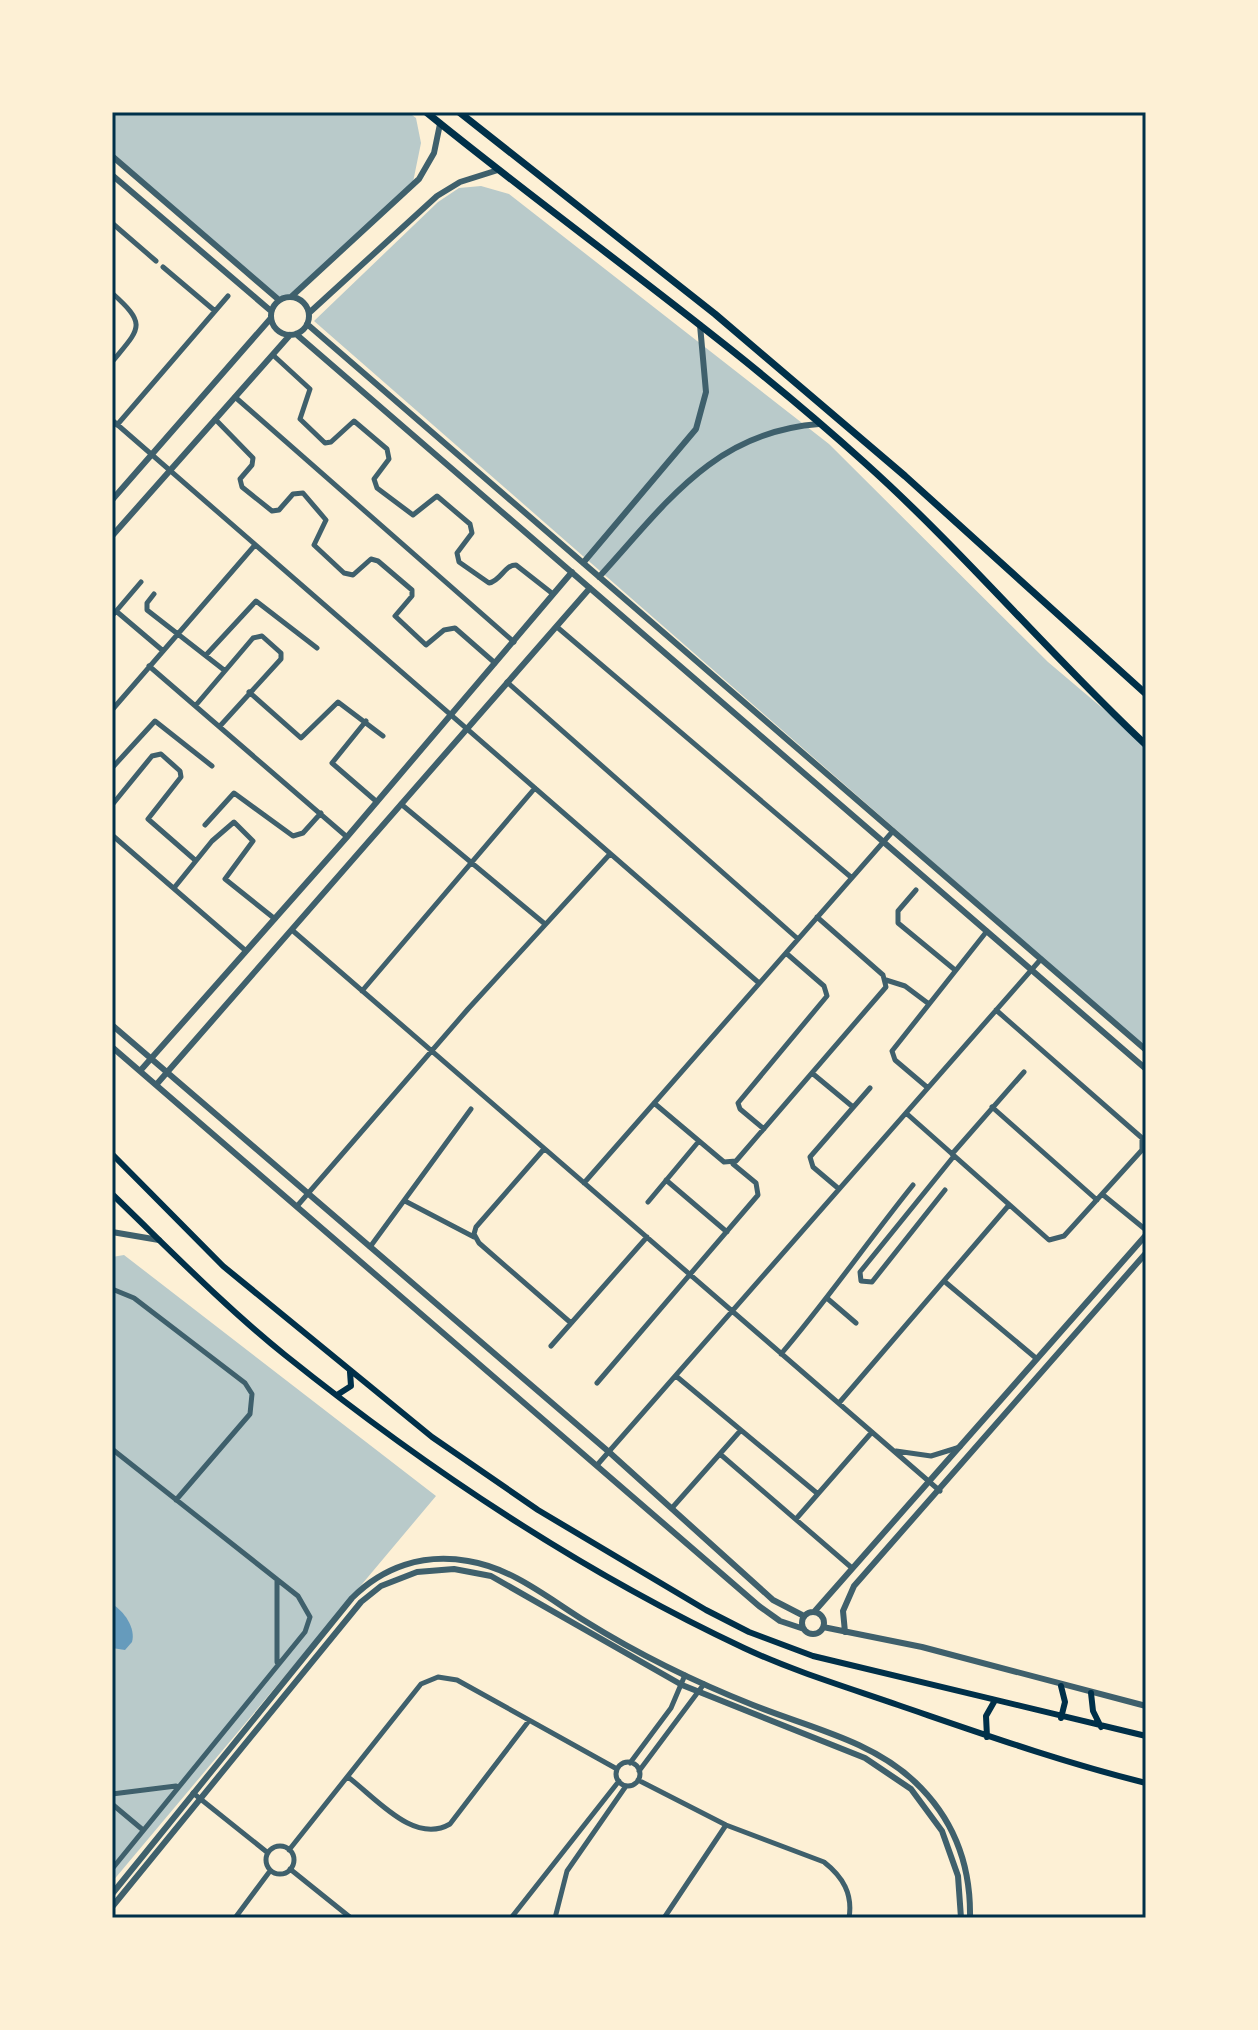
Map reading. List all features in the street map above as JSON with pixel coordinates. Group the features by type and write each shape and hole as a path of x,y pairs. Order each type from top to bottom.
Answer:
{"main road":[{"path":"426,112 700,325 819,424 921,515 1055,658 1146,745"},
{"path":"459,112 798,385 905,476 1146,694"},
{"path":"112,1154 223,1266 432,1437 506,1488 706,1610 749,1632 813,1656 994,1702 1146,1736"},
{"path":"112,1194 243,1319 446,1477 702,1628 792,1668 987,1737 1146,1783"},
{"path":"337,1395 351,1386 349,1370"},
{"path":"1061,1686 1065,1702 1061,1718"},
{"path":"1091,1693 1093,1711 1101,1727"},
{"path":"987,1737 985,1721 994,1702"}],"street":[{"path":"112,500 271,314 279,300 291,297 419,179 434,153 440,124"},
{"path":"112,156 279,300"},
{"path":"112,536 272,354 307,324 309,313 437,196 460,182 498,170"},
{"path":"112,175 271,314 280,332 293,334 1146,1069"},
{"path":"112,223 156,261"},
{"path":"163,267 215,311"},
{"path":"112,293 135,314 138,324 135,334 112,362"},
{"path":"228,296 115,422 759,983"},
{"path":"291,297 302,302 309,313"},
{"path":"307,324 1146,1050"},
{"path":"583,563 696,429 706,392 700,325"},
{"path":"272,354 310,389 300,419 323,441 331,442 354,421 387,449 389,459 374,479 377,488 413,515 437,496 470,524 472,533 457,553 459,562 489,583 497,581 509,566 516,565 553,594"},
{"path":"235,396 514,642"},
{"path":"215,419 253,458 240,479 242,487 272,511 279,510 295,492 303,493 326,520 314,545 344,573 353,575 371,559 378,561 412,590 409,600 395,616 426,645 444,630 455,628 496,663"},
{"path":"599,577 690,478 710,462 768,433 819,424"},
{"path":"112,710 255,545"},
{"path":"140,1071 347,837 572,572"},
{"path":"141,582 114,613 162,650"},
{"path":"156,1085 590,588"},
{"path":"154,594 147,603 147,610 224,670"},
{"path":"206,655 256,601 317,648"},
{"path":"557,627 852,878"},
{"path":"196,705 253,638 262,636 281,657 220,726"},
{"path":"149,666 347,837"},
{"path":"507,682 798,939"},
{"path":"249,692 303,738 338,702 383,736"},
{"path":"112,768 155,721 212,766"},
{"path":"366,721 332,763 377,802"},
{"path":"112,805 152,756 161,754 180,771 181,777 148,819 195,860"},
{"path":"362,991 535,788"},
{"path":"205,825 234,793 293,836 303,833 321,813"},
{"path":"401,804 545,924"},
{"path":"174,888 195,860 229,824 236,822 253,841 225,879 275,919"},
{"path":"584,1183 893,831"},
{"path":"112,835 246,951"},
{"path":"298,1205 610,854"},
{"path":"916,890 898,911 898,923 955,971"},
{"path":"817,917 886,980 905,986 929,1004"},
{"path":"292,930 940,1491"},
{"path":"928,1088 895,1060 892,1051 987,931"},
{"path":"764,1129 739,1108 738,1103 827,996 824,986 786,953"},
{"path":"598,1464 1041,959"},
{"path":"733,1163 884,990 886,980"},
{"path":"906,1113 1045,1237 1055,1241 1064,1236 1142,1150 1143,1140 996,1010"},
{"path":"112,1025 609,1452 748,1578 780,1605 804,1616 814,1612 930,1482 1146,1232 1102,1194"},
{"path":"112,1047 773,1616 814,1633 823,1627 922,1647 1146,1706"},
{"path":"945,1190 872,1282 861,1281 860,1272 992,1107 1024,1072"},
{"path":"812,1073 853,1107"},
{"path":"839,1189 813,1167 810,1160 870,1088"},
{"path":"597,1383 727,1232 759,1190 756,1183 733,1163 724,1162 654,1103"},
{"path":"992,1107 1097,1200"},
{"path":"370,1247 433,1165 439,1149 471,1109"},
{"path":"648,1202 699,1141"},
{"path":"474,1237 476,1227 544,1149"},
{"path":"666,1180 727,1232"},
{"path":"781,1354 828,1299 835,1282 913,1185"},
{"path":"405,1201 474,1237 571,1323"},
{"path":"839,1403 1009,1205"},
{"path":"897,1227 907,1236"},
{"path":"112,1232 159,1240"},
{"path":"551,1346 647,1237"},
{"path":"845,1632 843,1611 850,1591 1146,1253"},
{"path":"944,1281 1037,1359"},
{"path":"112,1289 143,1304 245,1383 252,1394 250,1414 176,1500"},
{"path":"828,1299 856,1323"},
{"path":"676,1376 818,1494"},
{"path":"672,1508 741,1430"},
{"path":"796,1519 872,1432"},
{"path":"892,1450 921,1456 960,1446"},
{"path":"112,1449 304,1601 310,1617 305,1632 112,1869"},
{"path":"720,1454 852,1568"},
{"path":"112,1894 352,1598 383,1574 419,1560 455,1559 503,1571 610,1636 685,1675 871,1751 915,1782 939,1810 958,1843 967,1874 970,1918"},
{"path":"112,1907 352,1611 381,1586 417,1572 454,1569 491,1576 682,1685 865,1758 911,1789 932,1814 950,1847 958,1876 961,1918"},
{"path":"739,1588 748,1578"},
{"path":"277,1580 280,1622 277,1663"},
{"path":"814,1612 822,1618 823,1627"},
{"path":"804,1616 804,1629"},
{"path":"617,1769 630,1763 668,1713 685,1675"},
{"path":"289,1850 429,1679 448,1677 457,1680 617,1769"},
{"path":"638,1780 639,1771 704,1684"},
{"path":"348,1777 418,1829 441,1830 458,1815 528,1722"},
{"path":"630,1763 639,1771"},
{"path":"617,1769 619,1781 626,1786"},
{"path":"555,1918 567,1871 626,1786 638,1780"},
{"path":"638,1780 726,1825 824,1862 835,1871 847,1889 849,1918"},
{"path":"511,1918 619,1781"},
{"path":"112,1794 177,1786"},
{"path":"193,1793 268,1853"},
{"path":"112,1804 143,1830"},
{"path":"664,1918 726,1825"},
{"path":"276,1846 289,1850 293,1857 290,1869 279,1874 270,1871 266,1863 268,1853 276,1846"},
{"path":"290,1869 351,1918"},
{"path":"235,1918 270,1871"}],"shaded area":[{"path":"112,112 408,112 416,118 421,143 412,187 291,297 279,300 112,154"},
{"path":"481,186 509,194 829,444 1048,662 1146,745 1146,1048 314,321 438,202 459,188"},
{"path":"124,1255 436,1496 112,1882 112,1257"}],"water":[{"path":"112,1604 125,1615 131,1626 132,1642 125,1650 112,1648"}]}
